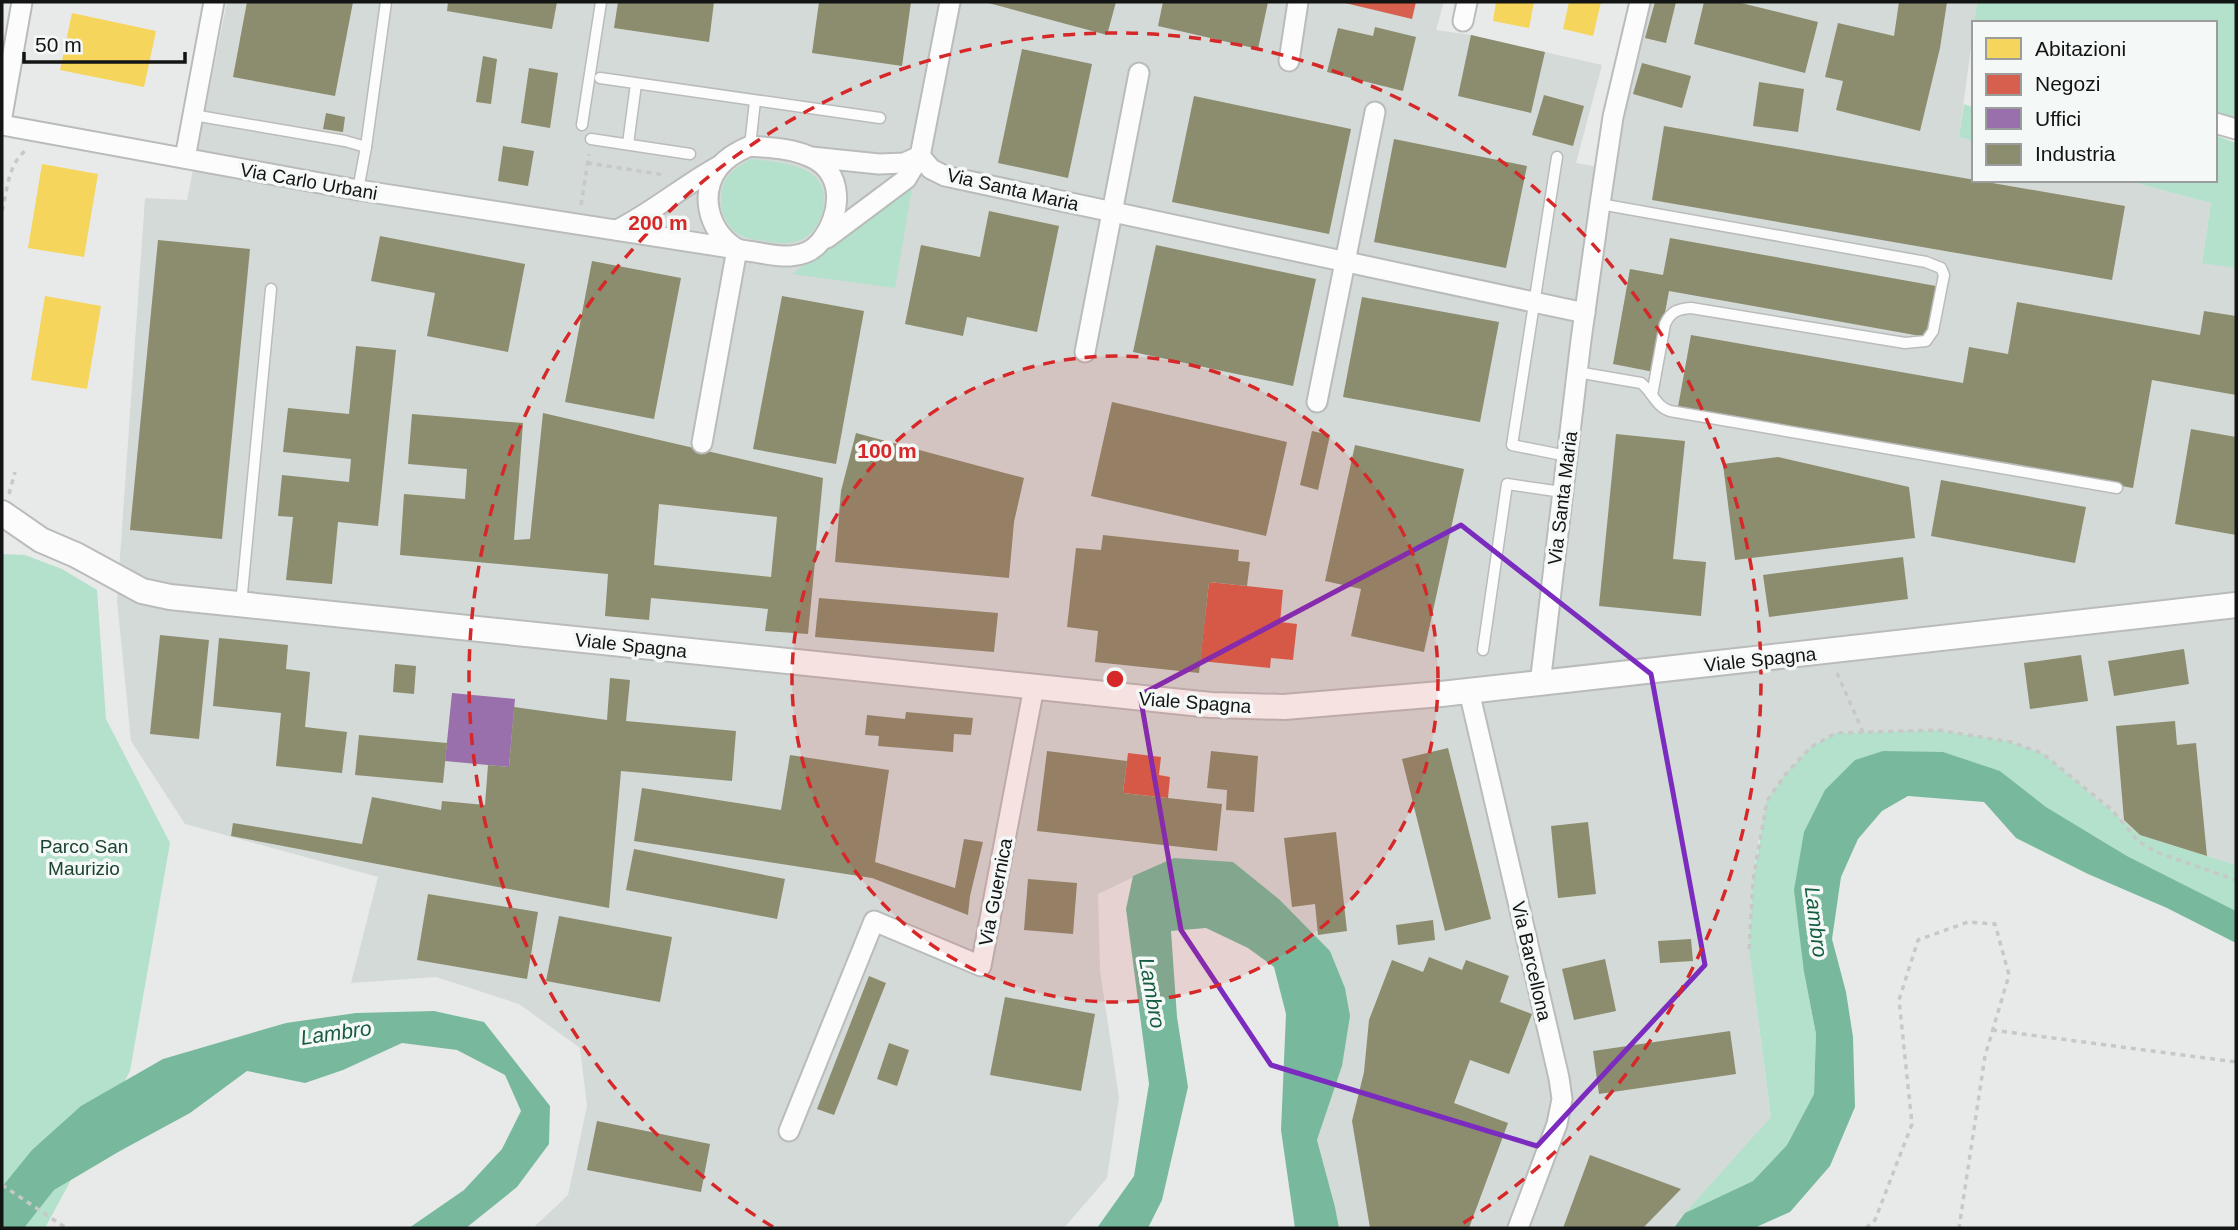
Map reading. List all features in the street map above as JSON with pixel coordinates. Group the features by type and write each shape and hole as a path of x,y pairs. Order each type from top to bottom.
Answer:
{"street":[{"path":"2,116 22,2"},
{"path":"185,159 214,2"},
{"path":"720,165 712,177 708,208 712,222 723,237 737,249 781,257 801,254 818,245 906,178 920,156 950,2"},
{"path":"1289,61 1298,2"},
{"name":"Via Santa Maria","path":"1540,684 1600,205 1619,88 1640,2"},
{"path":"1086,352 1139,73"},
{"path":"1317,402 1375,112"},
{"path":"2217,124 2236,129"},
{"name":"Via Carlo Urbani","path":"2,125 358,190 737,249"},
{"path":"617,230 636,221 694,179 750,146 879,164 904,163 920,156"},
{"path":"811,156 831,177 838,204 834,220 818,245"},
{"name":"Via Santa Maria","path":"920,156 931,169 945,176 1585,313"},
{"path":"702,443 737,249"},
{"name":"Viale Spagna","path":"4,508 41,540"},
{"name":"Viale Spagna","path":"2,534 41,540 76,555 142,591 170,597 1211,705 1284,707 1469,691 2236,605"},
{"name":"Via Guernica","path":"789,1131 874,921 981,966 1034,687"},
{"name":"Via Barcellona","path":"1469,691 1562,1099 1558,1124 1518,1228"}],"lane":[{"path":"358,190 386,2"},
{"path":"582,125 601,2"},
{"path":"600,78 880,118"},
{"path":"628,144 636,84"},
{"path":"750,146 755,101"},
{"path":"193,115 366,147"},
{"path":"591,139 690,153"},
{"path":"1557,157 1512,445 1567,456"},
{"path":"1600,205 1926,262 1941,268 1944,275 1933,331 1926,341 1919,343 1905,343 1692,308 1675,311 1665,324 1653,396"},
{"path":"242,604 271,289"},
{"path":"1577,372 1641,383 1663,409 1670,411 2117,488"},
{"path":"1483,650 1507,484 1562,492"}],"path":[{"path":"2,211 11,168 25,150 32,148 35,131"},
{"path":"587,163 694,179"},
{"path":"4,508 15,472"},
{"path":"1828,651 1863,732"},
{"path":"1749,949 1753,880 1767,801 1785,775 1811,747 1836,733 1938,730 2011,742 2042,753 2112,810 2138,841 2156,852 2236,880"},
{"path":"1866,1228 1875,1220 1912,1124 1899,1000 1918,940 1968,922 1995,924 2009,975 1985,1056 1959,1228"},
{"path":"1992,1030 2236,1062"},
{"path":"2,1185 66,1228"}],"highlighted area":[{"path":"1461,525 1651,674 1705,965 1537,1146 1271,1065 1181,930 1140,695"}],"shaded area":[{"path":"227,2 1444,2 1436,30 1471,35 1602,65 1576,163 1611,169 1651,2 1977,2 1974,21 1972,21 1959,137 1972,140 1972,182 2132,182 2211,203 2202,262 2236,268 2236,865 2140,835 2042,753 2011,742 1938,730 1836,733 1759,838 1753,880 1749,949 1771,1117 1674,1228 1339,1228 1317,1140 1342,1066 1345,988 1330,951 1280,900 1174,858 1098,894 1100,970 1119,1098 1107,1178 1064,1228 533,1228 568,1195 587,1106 580,1048 519,1004 436,977 351,983 378,877 185,824 131,741 117,600 145,198 187,200"}],"green space":[{"path":"1977,2 2236,2 2236,117 2217,113 2217,21 1974,21"},
{"path":"1964,104 1972,107 1972,140 1959,137"},
{"path":"2217,136 2236,143 2236,268 2202,263 2211,203 2132,182 2217,182"},
{"path":"752,159 802,169 812,174 820,183 824,194 822,213 815,228 803,239 776,243 751,239 740,235 728,223 721,198 725,182 734,170"},
{"path":"912,188 895,288 792,274"},
{"name":"Parco San Maurizio","path":"2,554 25,555 62,569 97,590 106,719 170,843 130,1071 45,1228 2,1228"},
{"path":"1938,730 2011,742 2042,753 2140,835 2236,865 2236,911 2127,856 2046,807 2000,771 1883,751 1804,972 1816,1034 1814,1094 1787,1145 1753,1181 1685,1213 1771,1117 1749,949 1753,880 1767,801 1785,775 1811,747 1836,733"}],"water":[{"name":"Lambro","path":"1883,751 1943,752 2000,771 2046,807 2127,856 2236,911 2236,943 2016,838 1984,802 1908,796 1882,811 1858,839 1841,877 1832,939 1846,992 1853,1037 1855,1107 1830,1166 1790,1212 1754,1228 1674,1228 1685,1213 1753,1181 1787,1145 1814,1094 1816,1034 1804,972 1794,890 1804,832 1825,790 1855,760"},
{"name":"Lambro","path":"1174,858 1233,862 1280,900 1330,951 1345,988 1350,1016 1342,1066 1317,1140 1339,1228 1295,1228 1281,1130 1286,1014 1274,967 1248,948 1206,928 1171,931 1177,1017 1188,1087 1162,1200 1148,1228 1097,1228 1134,1176 1149,1084 1126,909 1133,876"},
{"name":"Lambro","path":"434,1011 484,1022 550,1106 549,1144 517,1187 466,1228 409,1228 464,1190 502,1149 521,1111 505,1075 457,1050 402,1043 343,1070 305,1083 247,1071 190,1113 54,1190 24,1228 2,1228 2,1187 32,1150 81,1106 163,1059 286,1023 356,1013"}],"building: Abitazioni":[{"path":"1496,2 1534,2 1529,28 1493,21"},
{"path":"1569,2 1601,2 1593,36 1563,29"},
{"path":"72,13 156,31 144,87 60,70"},
{"path":"42,164 98,174 84,257 28,248"},
{"path":"45,296 101,306 87,389 31,380"}],"building: Negozi":[{"path":"1341,2 1416,2 1412,19"},
{"path":"1209,582 1283,590 1280,622 1297,624 1293,660 1271,658 1270,668 1200,661"},
{"path":"1128,753 1161,757 1159,775 1170,777 1168,798 1123,793"}],"building: Uffici":[{"path":"452,693 515,699 509,767 445,761"}],"building: Industria":[{"path":"247,2 353,2 335,96 233,77"},
{"path":"448,2 557,2 552,29 447,11"},
{"path":"618,2 714,2 709,42 614,28"},
{"path":"819,2 911,2 902,66 812,53"},
{"path":"985,2 1116,2 1107,35"},
{"path":"1163,2 1268,2 1258,49 1158,26"},
{"path":"1655,2 1676,2 1666,43 1645,38"},
{"path":"1704,2 1737,2 1818,22 1805,73 1694,44"},
{"path":"1899,2 1947,2 1940,48 1920,131 1836,110 1843,81 1825,77 1838,23 1894,36"},
{"path":"1375,27 1416,37 1403,91 1327,72 1338,28 1373,36"},
{"path":"1471,35 1545,52 1531,113 1458,96"},
{"path":"1022,49 1092,64 1068,178 998,163"},
{"path":"483,56 497,59 491,104 476,102"},
{"path":"1642,63 1691,76 1682,108 1633,94"},
{"path":"529,68 558,73 550,128 521,123"},
{"path":"1759,82 1804,89 1798,132 1753,126"},
{"path":"1544,95 1584,106 1573,146 1532,135"},
{"path":"1194,96 1351,129 1329,234 1172,202"},
{"path":"326,113 345,117 343,132 323,129"},
{"path":"1664,126 1972,179 1972,182 1987,182 2125,206 2112,280 1652,200"},
{"path":"1394,139 1527,166 1506,268 1374,242"},
{"path":"503,146 534,151 528,186 498,181"},
{"path":"989,211 1059,226 1037,332 967,317 963,336 905,324 921,245 980,257"},
{"path":"380,236 525,264 508,352 427,336 435,293 371,281"},
{"path":"1670,238 1936,286 1926,337 1669,291 1654,372 1613,364 1630,269 1663,275"},
{"path":"158,240 250,249 222,539 130,530"},
{"path":"1156,245 1316,279 1293,386 1133,352"},
{"path":"592,261 681,278 654,419 565,402"},
{"path":"782,296 864,311 836,464 753,449"},
{"path":"1362,297 1499,322 1480,422 1343,397"},
{"path":"2017,302 2200,335 2204,311 2236,316 2236,395 2152,380 2133,488 1678,407 1691,335 1963,383 1969,347 2008,354"},
{"path":"356,346 396,350 378,526 338,522 332,584 286,580 293,517 278,516 282,475 349,482 351,459 283,452 288,408 349,414"},
{"path":"1112,402 1287,442 1266,536 1091,496"},
{"path":"543,413 823,478 808,634 765,631 768,609 651,598 649,620 605,616 608,574 400,555 404,494 465,499 467,469 408,464 412,414 523,423 514,540 530,539","holes":["659,504 777,517 771,577 654,565"]},
{"path":"2191,429 2236,437 2236,535 2175,524"},
{"path":"1312,431 1330,435 1318,490 1300,485"},
{"path":"856,433 1024,478 1014,522 1009,578 835,562 841,491"},
{"path":"1616,434 1685,441 1673,559 1706,562 1701,616 1599,606"},
{"path":"1355,445 1464,469 1424,652 1351,636 1361,589 1325,581"},
{"path":"1778,457 1909,487 1915,538 1735,560 1723,464"},
{"path":"1941,480 2086,507 2075,563 1931,536"},
{"path":"1103,535 1239,550 1238,561 1250,562 1247,586 1209,582 1199,673 1095,662 1098,631 1067,627 1076,548 1101,550"},
{"path":"1903,557 1908,599 1769,617 1763,575"},
{"path":"819,598 998,613 994,652 815,637"},
{"path":"160,635 209,640 199,739 150,734"},
{"path":"219,638 288,645 286,669 310,672 305,727 347,732 342,773 276,766 281,713 213,706"},
{"path":"2184,649 2189,684 2114,696 2108,661"},
{"path":"2081,655 2088,701 2030,709 2024,663"},
{"path":"395,664 416,666 414,694 393,692"},
{"path":"610,678 630,680 626,721 736,731 732,781 621,771 609,908 231,836 233,823 362,844 372,797 441,810 442,801 485,805 488,765 509,767 514,707 607,720"},
{"path":"906,712 973,718 971,735 954,734 953,752 878,746 879,736 865,735 867,715 905,719"},
{"path":"2175,721 2177,745 2196,743 2207,856 2140,835 2124,820 2116,726"},
{"path":"359,735 447,743 443,783 355,775"},
{"path":"1448,748 1491,919 1445,931 1402,759"},
{"path":"1047,751 1127,761 1123,793 1222,804 1217,851 1037,831"},
{"path":"1211,751 1258,756 1254,812 1226,810 1227,790 1207,788"},
{"path":"790,755 889,770 875,862 955,888 964,839 983,842 968,915 872,878 634,841 642,788 781,810"},
{"path":"1588,822 1596,894 1558,898 1551,826"},
{"path":"1336,832 1347,931 1318,935 1315,904 1292,907 1284,838"},
{"path":"634,849 785,879 777,919 626,890"},
{"path":"1028,879 1077,883 1073,934 1024,930"},
{"path":"428,894 538,912 527,979 417,960"},
{"path":"559,916 672,937 660,1002 546,981"},
{"path":"1433,920 1435,940 1398,945 1396,925"},
{"path":"1691,939 1693,961 1660,963 1658,941"},
{"path":"1429,957 1462,970 1466,960 1509,976 1500,1002 1532,1014 1509,1074 1470,1060 1454,1103 1508,1123 1469,1228 1370,1228 1352,1121 1364,1072 1369,1020 1392,960 1423,972"},
{"path":"1605,959 1616,1011 1574,1020 1562,969"},
{"path":"869,976 886,983 834,1115 817,1109"},
{"path":"1005,997 1095,1014 1081,1091 990,1075"},
{"path":"1730,1031 1736,1074 1599,1094 1593,1051"},
{"path":"889,1043 909,1050 897,1086 877,1079"},
{"path":"597,1121 710,1144 701,1192 587,1170"},
{"path":"1590,1155 1681,1189 1643,1228 1563,1228"}]}
